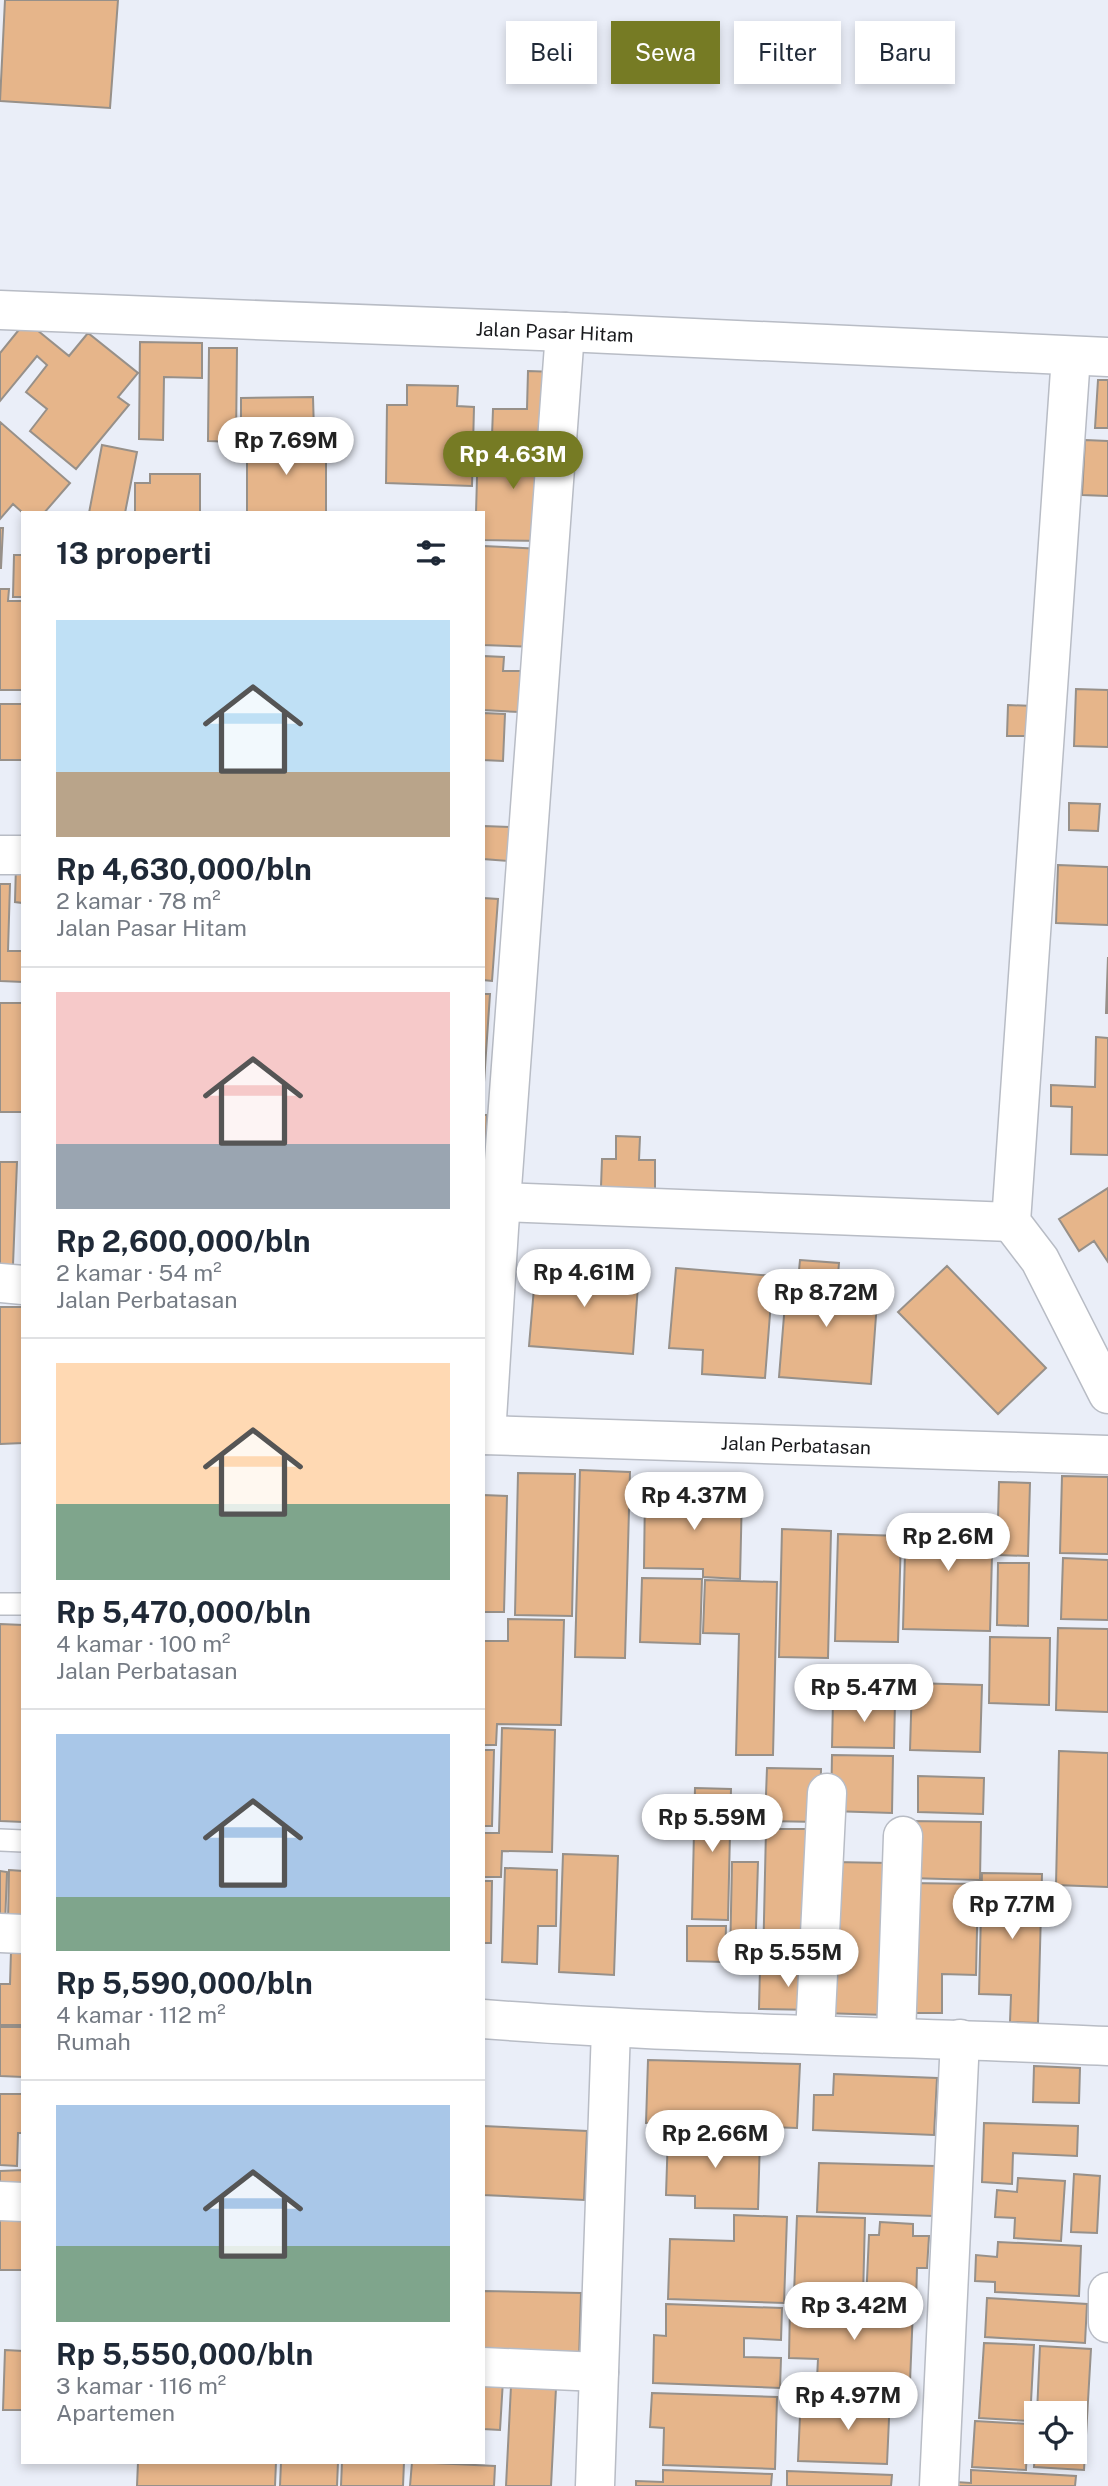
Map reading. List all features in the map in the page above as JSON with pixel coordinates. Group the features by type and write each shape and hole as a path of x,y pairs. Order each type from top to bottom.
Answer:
{"street":[{"name":"Jalan Pasar Hitam","path":"0,310 1108,357"},
{"path":"485,1414 494,1220 565,332"},
{"path":"1071,356 1011,1222 1040,1260 1108,1394"},
{"path":"0,855 21,855"},
{"path":"494,1220 1011,1222"},
{"path":"0,1283 21,1285"},
{"name":"Jalan Perbatasan","path":"485,1435 1108,1455"},
{"path":"815,2034 827,1793"},
{"path":"896,2037 903,1836"},
{"path":"0,1933 21,1934"},
{"path":"485,2019 611,2029 1108,2046"},
{"path":"595,2486 611,2029"},
{"path":"939,2486 960,2039"},
{"path":"0,2202 21,2202"},
{"path":"1108,2292 1108,2323"},
{"path":"485,2367 599,2372"}],"lane":[{"path":"0,1604 21,1604"},
{"path":"0,1840 21,1841"}],"building":[{"path":"5,0 118,0 110,108 0,101"},
{"path":"26,321 69,356 88,333 138,373 118,397 129,405 76,469 30,431 47,409 26,392 47,365 37,356 0,401 0,353"},
{"path":"140,342 202,343 202,378 164,377 163,440 139,439"},
{"path":"209,348 237,348 236,442 208,441"},
{"path":"528,371 555,372 553,437 492,436 493,409 527,409"},
{"path":"1098,380 1108,380 1108,428 1095,428"},
{"path":"407,385 458,386 457,406 474,407 472,486 386,483 387,405 407,405"},
{"path":"313,397 314,432 241,432 241,398"},
{"path":"0,422 70,483 46,511 21,511 13,504 0,519"},
{"path":"247,440 326,440 326,511 247,511"},
{"path":"1085,440 1108,441 1108,496 1082,495"},
{"path":"478,443 548,444 545,541 485,540 485,511 476,511"},
{"path":"102,445 137,452 125,511 89,511"},
{"path":"150,474 200,474 200,511 135,511 135,483 150,483"},
{"path":"0,528 3,528 1,568 0,568"},
{"path":"485,546 542,549 537,647 485,645"},
{"path":"14,555 21,555 21,597 13,597"},
{"path":"0,589 9,589 8,601 21,601 21,690 0,690"},
{"path":"485,656 504,657 503,671 521,671 519,712 485,710"},
{"path":"1076,689 1108,690 1108,747 1074,746"},
{"path":"0,704 21,704 21,760 0,760"},
{"path":"1008,705 1033,706 1032,736 1007,736"},
{"path":"485,713 505,714 503,761 485,760"},
{"path":"1069,803 1100,804 1098,831 1069,830"},
{"path":"485,826 510,827 508,861 485,859"},
{"path":"16,865 21,865 21,903 15,902"},
{"path":"1058,865 1108,867 1108,925 1056,923"},
{"path":"0,884 10,884 8,951 21,951 21,982 0,981"},
{"path":"485,898 498,899 492,981 485,980"},
{"path":"1108,957 1108,1013 1106,1013"},
{"path":"485,994 490,994 485,1068"},
{"path":"0,1003 21,1003 21,1112 0,1112"},
{"path":"1096,1037 1108,1038 1108,1155 1071,1154 1072,1107 1051,1106 1051,1085 1095,1087"},
{"path":"485,1115 487,1115 485,1166"},
{"path":"616,1136 640,1137 639,1160 655,1160 655,1189 601,1187 602,1159 616,1159"},
{"path":"0,1162 17,1162 13,1265 0,1265"},
{"path":"1108,1188 1108,1262 1094,1241 1079,1251 1059,1219"},
{"path":"800,1260 839,1263 836,1299 877,1302 871,1384 779,1377 787,1279 798,1281"},
{"path":"536,1265 639,1272 633,1354 529,1346"},
{"path":"947,1266 1046,1368 998,1414 898,1312"},
{"path":"676,1268 773,1276 765,1378 702,1374 703,1350 669,1348"},
{"path":"0,1307 21,1307 21,1443 0,1444"},
{"path":"580,1470 630,1472 625,1658 575,1657"},
{"path":"518,1473 575,1474 572,1616 515,1615"},
{"path":"1062,1476 1108,1477 1108,1554 1060,1553"},
{"path":"999,1482 1030,1483 1028,1556 997,1555"},
{"path":"645,1491 742,1493 740,1579 703,1577 703,1569 644,1568"},
{"path":"485,1495 507,1496 504,1612 485,1612"},
{"path":"906,1515 993,1517 990,1631 903,1629"},
{"path":"782,1529 831,1531 828,1658 779,1657"},
{"path":"838,1534 901,1536 898,1642 835,1641"},
{"path":"1063,1558 1108,1560 1108,1620 1061,1619"},
{"path":"998,1563 1029,1563 1028,1626 997,1625"},
{"path":"642,1578 702,1579 700,1644 640,1642"},
{"path":"705,1580 777,1582 773,1755 736,1755 739,1634 703,1633"},
{"path":"508,1619 564,1620 561,1725 497,1724 496,1745 485,1745 485,1641 508,1641"},
{"path":"0,1624 21,1625 21,1822 0,1821"},
{"path":"1058,1628 1108,1629 1108,1712 1056,1710"},
{"path":"990,1637 1050,1638 1049,1705 989,1703"},
{"path":"912,1683 982,1685 980,1752 910,1750"},
{"path":"833,1700 895,1701 894,1748 832,1747"},
{"path":"502,1728 555,1730 552,1852 502,1851 501,1877 485,1877 485,1833 499,1833"},
{"path":"485,1750 494,1750 492,1826 485,1826"},
{"path":"1059,1751 1108,1753 1108,1887 1056,1885"},
{"path":"832,1755 893,1756 892,1813 831,1811"},
{"path":"767,1768 821,1769 820,1822 765,1821"},
{"path":"918,1776 984,1778 983,1814 918,1812"},
{"path":"695,1788 731,1789 728,1920 692,1919"},
{"path":"909,1821 981,1822 980,1880 908,1878"},
{"path":"766,1829 807,1829 817,1965 763,1964"},
{"path":"563,1854 618,1856 614,1975 559,1972"},
{"path":"732,1862 758,1862 755,1960 730,1959"},
{"path":"834,1862 890,1863 886,2015 822,2013"},
{"path":"505,1868 557,1870 556,1926 538,1926 537,1964 502,1962"},
{"path":"9,1870 21,1871 21,1921 8,1921"},
{"path":"0,1871 7,1872 5,1925 0,1925"},
{"path":"982,1873 1042,1874 1038,2023 1010,2022 1011,1995 979,1994"},
{"path":"485,1881 492,1881 491,1943 485,1943"},
{"path":"909,1883 978,1884 976,1975 942,1974 942,2013 905,2013"},
{"path":"687,1926 726,1926 725,1962 687,1961"},
{"path":"11,1951 21,1952 21,2025 0,2025 0,1984 10,1984"},
{"path":"760,1968 816,1969 815,2010 759,2009"},
{"path":"0,2027 21,2027 21,2077 0,2076"},
{"path":"648,2060 800,2064 797,2128 646,2123"},
{"path":"1034,2066 1080,2068 1079,2103 1033,2102"},
{"path":"834,2074 937,2078 934,2135 813,2130 814,2095 833,2095"},
{"path":"0,2094 21,2094 21,2133 18,2133 17,2166 0,2165"},
{"path":"984,2123 1078,2126 1077,2156 1013,2153 1012,2184 982,2182"},
{"path":"485,2126 587,2131 584,2200 485,2195"},
{"path":"668,2134 760,2137 758,2209 695,2208 695,2196 666,2195"},
{"path":"819,2163 935,2166 934,2216 817,2212"},
{"path":"21,2170 21,2195 0,2195 0,2171"},
{"path":"1074,2174 1100,2176 1097,2233 1071,2232"},
{"path":"1018,2178 1065,2181 1061,2241 1014,2238 1015,2218 995,2217 997,2190 1017,2192"},
{"path":"0,2208 21,2208 21,2270 0,2270"},
{"path":"734,2215 787,2217 784,2303 668,2299 670,2239 734,2241"},
{"path":"797,2216 865,2218 863,2297 794,2294"},
{"path":"880,2222 913,2224 913,2236 929,2236 927,2268 917,2268 916,2303 866,2302 869,2235 879,2235"},
{"path":"998,2242 1081,2246 1079,2296 995,2292 995,2282 975,2281 976,2255 997,2257"},
{"path":"485,2291 581,2293 579,2360 485,2358"},
{"path":"987,2298 1087,2304 1085,2343 985,2337"},
{"path":"666,2304 782,2308 781,2340 744,2338 744,2357 781,2358 780,2388 653,2383 654,2335 666,2336"},
{"path":"790,2305 913,2309 910,2382 817,2379 818,2359 789,2358"},
{"path":"984,2343 1034,2345 1031,2401 1024,2401 1024,2421 979,2418"},
{"path":"1040,2346 1091,2349 1087,2418 1087,2401 1038,2401"},
{"path":"5,2350 21,2351 21,2410 3,2410"},
{"path":"485,2379 503,2380 500,2430 485,2429"},
{"path":"511,2386 556,2388 551,2486 506,2486"},
{"path":"652,2393 777,2397 775,2469 663,2465 664,2428 650,2427"},
{"path":"832,2394 890,2396 887,2464 798,2461 800,2416 832,2417"},
{"path":"975,2421 1024,2424 1026,2470 972,2467"},
{"path":"138,2464 276,2464 275,2486 137,2486"},
{"path":"281,2464 338,2464 337,2486 280,2486"},
{"path":"342,2464 404,2464 403,2486 341,2486"},
{"path":"412,2464 495,2466 494,2486 410,2486"},
{"path":"1034,2464 1084,2464 1084,2470 1034,2467"},
{"path":"663,2470 772,2474 771,2486 636,2486 636,2481 663,2482"},
{"path":"971,2470 1076,2476 1075,2486 956,2486 956,2482 971,2483"},
{"path":"787,2471 892,2475 891,2486 787,2486"}]}
